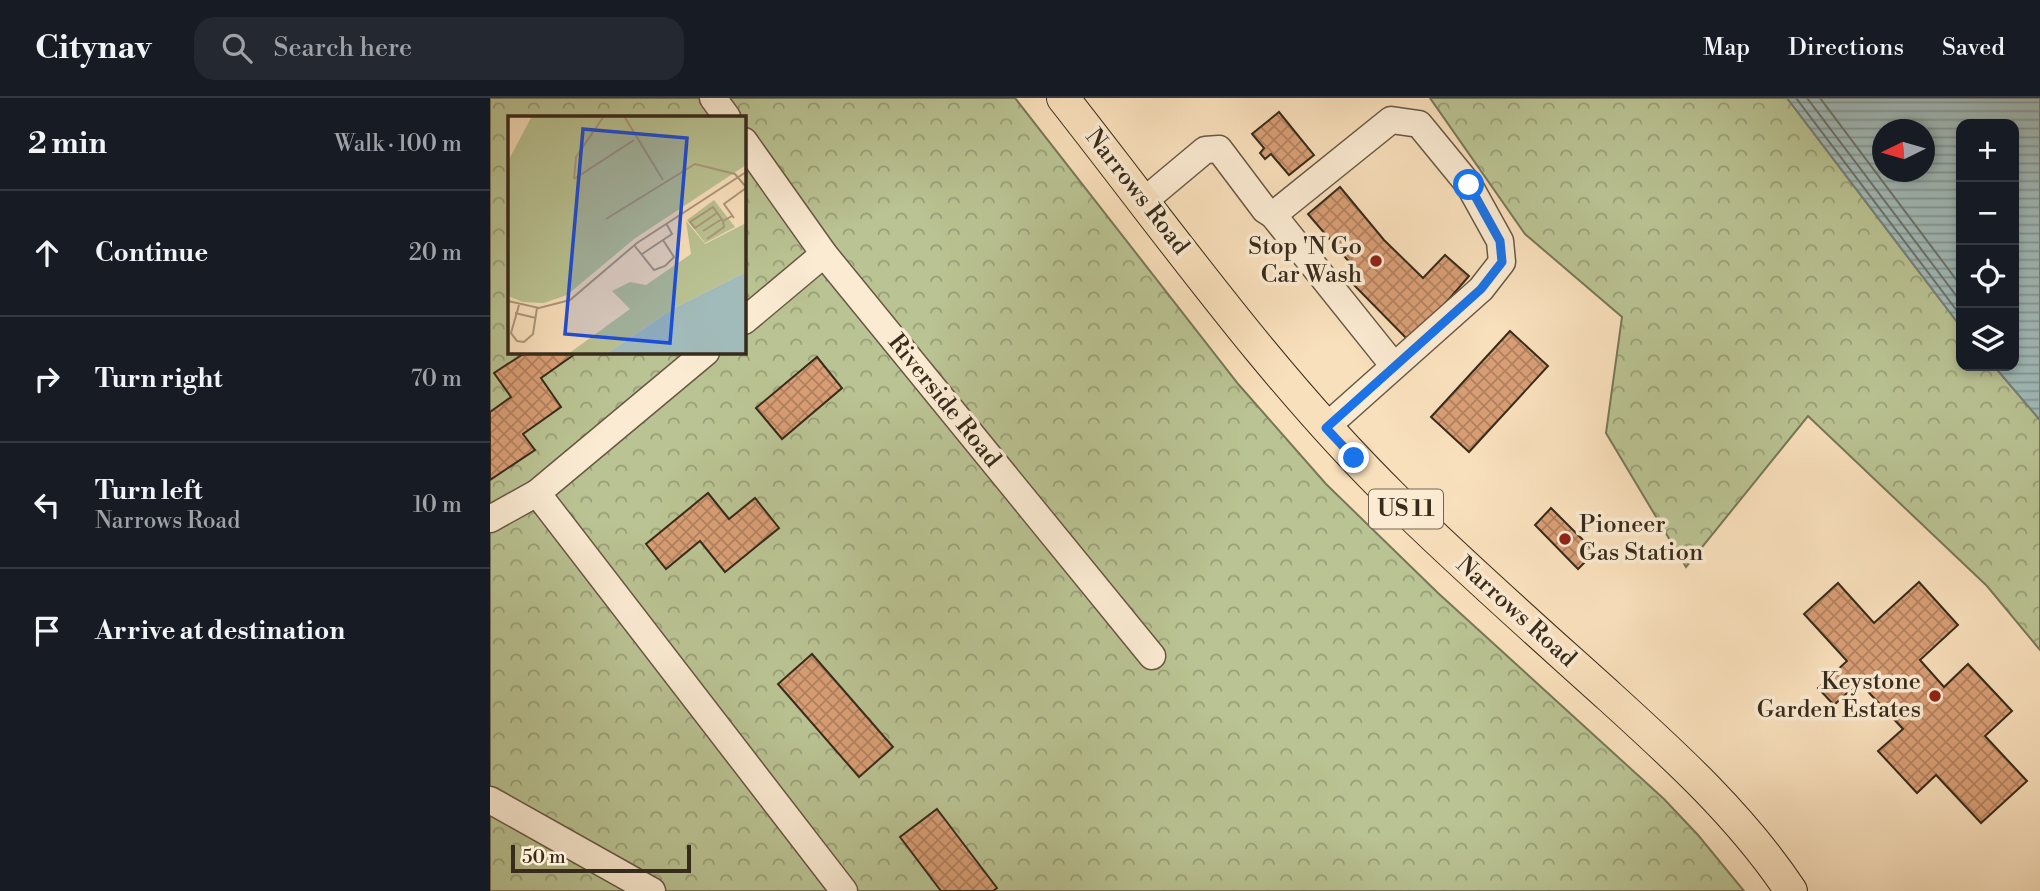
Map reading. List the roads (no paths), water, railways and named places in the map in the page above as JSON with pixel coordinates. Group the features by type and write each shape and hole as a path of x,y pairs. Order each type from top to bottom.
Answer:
{"main road":[{"name":"Narrows Road","path":"1063,98 1269,361 1326,428 1464,565 1690,772 1755,843 1791,891"}],"street":[{"path":"713,98 726,116"},
{"path":"1273,215 1391,120 1419,124 1469,185 1500,241 1502,262 1481,289 1326,428"},
{"name":"Riverside Road","path":"746,144 824,254 1152,656"},
{"path":"1144,201 1205,150 1219,149 1265,210 1273,215 1394,366"},
{"path":"746,319 824,254"},
{"path":"490,519 537,493 704,354"},
{"path":"537,493 844,891"},
{"path":"490,800 652,891"}],"water":[{"path":"1787,98 2040,98 2040,420 1998,371 2019,371 2019,119 1956,119 1956,320"}],"place":[{"name":"Stop 'N Go Car Wash","path":"1376,261"},
{"name":"Pioneer Gas Station","path":"1565,539"},
{"name":"Keystone Garden Estates","path":"1935,696"}]}
